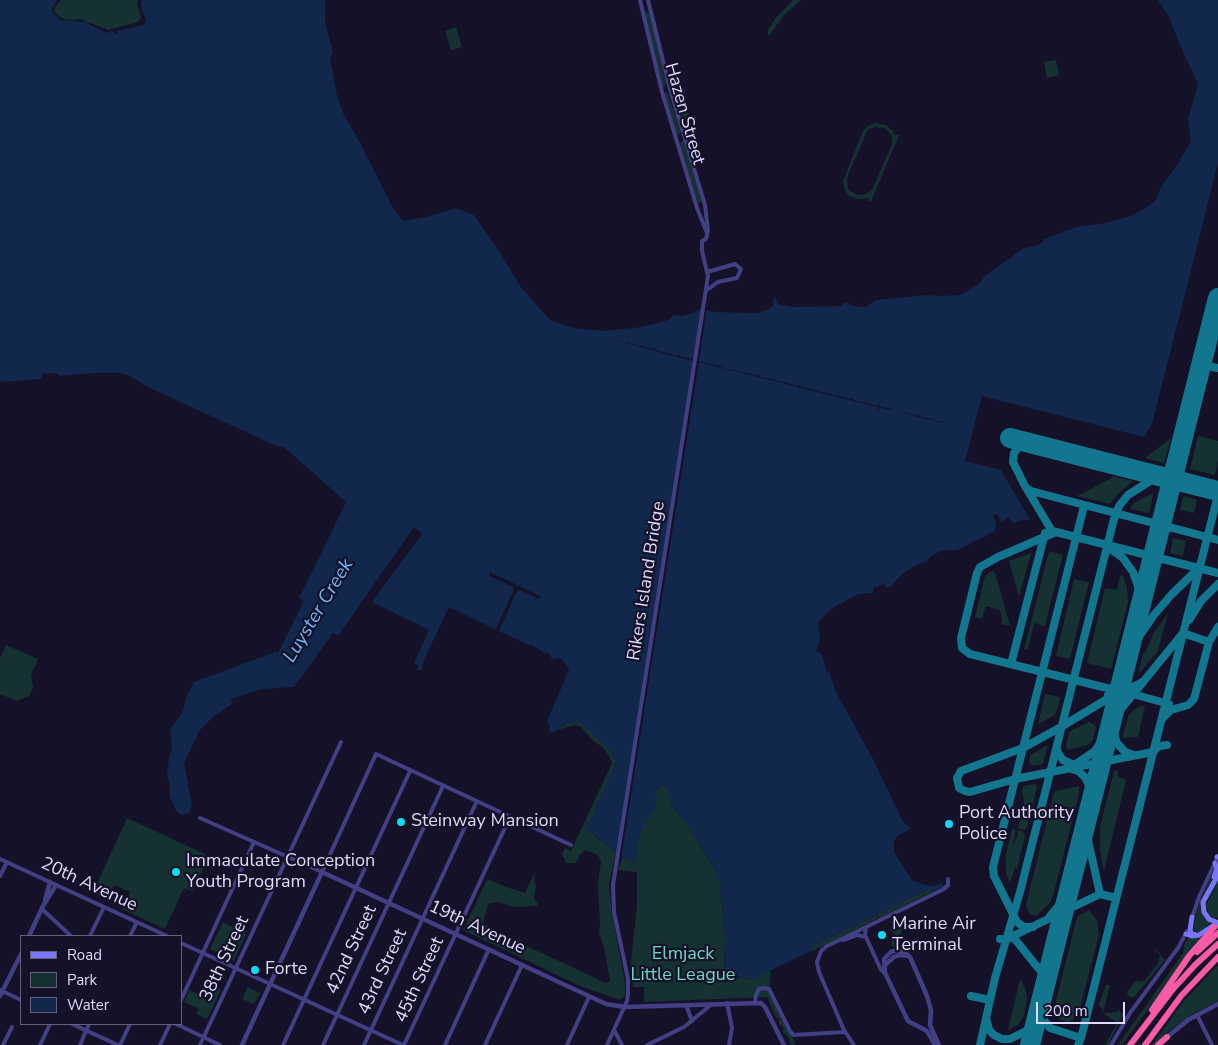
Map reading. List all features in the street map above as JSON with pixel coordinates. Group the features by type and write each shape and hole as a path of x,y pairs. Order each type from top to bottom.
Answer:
{"highway":[{"path":"1141,1031 1168,986 1198,944 1218,923"},
{"path":"1168,986 1190,958 1218,933"},
{"path":"1130,1045 1181,980 1218,944"},
{"path":"1145,1045 1184,992 1218,957"},
{"path":"1159,1045 1167,1037"}],"main road":[{"path":"1217,859 1217,870 1203,906 1205,914 1209,919 1218,923"},
{"path":"1208,892 1218,875"},
{"path":"1192,917 1191,932 1199,935"},
{"path":"1186,934 1192,936 1199,935 1218,923"}],"street":[{"name":"Hazen Street","path":"640,0 662,92 697,208 707,233"},
{"name":"Hazen Street","path":"648,0 670,89 705,205 708,230 706,239 702,242 707,272 705,298"},
{"path":"706,291 718,282 738,278 741,269 736,264 707,272"},
{"name":"Rikers Island Bridge","path":"625,1007 628,984 614,912 613,886 705,298"},
{"name":"38th Street","path":"200,1045 341,742"},
{"path":"242,1045 376,754 571,844"},
{"path":"283,1045 410,771"},
{"name":"42nd Street","path":"323,1045 444,786"},
{"name":"43rd Street","path":"364,1045 477,801"},
{"name":"45th Street","path":"404,1045 510,817"},
{"name":"19th Avenue","path":"200,818 288,856 606,1004 625,1007 755,1002"},
{"path":"182,998 254,842"},
{"name":"20th Avenue","path":"0,859 165,935"},
{"path":"1112,1045 1130,1013 1178,948 1186,934 1199,897 1217,859"},
{"path":"0,876 7,862"},
{"path":"854,1045 845,1032 818,967 818,958 822,949 944,889 948,885 948,879"},
{"path":"43,908 50,882"},
{"path":"30,935 56,885"},
{"path":"90,935 104,907"},
{"path":"43,908 70,935"},
{"path":"130,935 137,922"},
{"path":"866,927 866,937 908,1021 927,1031 935,1045"},
{"path":"62,935 64,930"},
{"path":"838,940 858,935 866,937"},
{"path":"182,943 404,1045"},
{"path":"444,1045 489,949"},
{"path":"884,971 886,964 899,955 910,956 927,996 931,1010 930,1025 939,1045"},
{"path":"20,956 1,992 20,1000"},
{"path":"485,1045 522,964"},
{"path":"782,1045 764,1009 755,1002 759,989 769,989 789,1030 794,1035 845,1032"},
{"path":"567,1045 589,997"},
{"path":"727,1003 732,1028 729,1045"},
{"path":"647,1045 660,1042 684,1027 712,1004"},
{"path":"1167,1037 1184,1023 1218,1004"},
{"path":"686,1005 692,1021"},
{"path":"607,1045 625,1007"},
{"path":"1197,1015 1212,1045"},
{"path":"40,1045 50,1025"},
{"path":"74,1025 119,1045 129,1025"},
{"path":"80,1045 88,1025"},
{"path":"160,1045 170,1025"},
{"path":"178,1025 220,1045"},
{"path":"3,1045 12,1027"},
{"path":"614,1030 622,1045"}],"green space":[{"path":"61,0 138,0 137,4 141,18 138,22 108,30 79,19 62,19 54,12 55,7"},
{"path":"793,0 801,0 784,15 768,37 768,30 775,19"},
{"path":"646,11 650,13 666,84 664,87 662,87 645,14"},
{"path":"456,27 462,47 451,50 445,31"},
{"path":"1056,60 1059,75 1047,78 1044,62"},
{"path":"681,86 684,87 684,95 692,128 695,129 687,133 684,131 673,94 673,90"},
{"path":"667,91 681,132 679,135 676,133 664,93"},
{"path":"875,123 886,125 895,135 899,135 871,202 868,200 869,198 858,199 849,196 843,181 863,131","holes":["876,127 884,128 892,137 892,144 872,190 864,195 856,195 848,189 847,178 869,129"]},
{"path":"684,142 702,201 701,203 697,202 679,143"},
{"path":"1198,436 1218,441 1218,461 1215,475 1190,469"},
{"path":"1171,438 1164,463 1145,458"},
{"path":"1112,476 1133,481 1110,504 1077,496 1112,478"},
{"path":"1153,493 1150,511 1147,513 1131,509 1134,503"},
{"path":"1183,496 1197,500 1194,513 1180,510"},
{"path":"1173,538 1186,541 1183,556 1170,553"},
{"path":"1049,551 1063,555 1045,626 1034,623 1028,650 1024,649"},
{"path":"1031,553 1019,597 1009,561"},
{"path":"993,571 1010,626 1001,624 1000,610 986,606 982,619 975,617 985,576"},
{"path":"1123,575 1127,588 1128,603 1111,669 1087,663 1105,588 1117,590 1120,576"},
{"path":"1074,579 1089,582 1070,659 1056,656"},
{"path":"1168,613 1158,651 1138,675 1143,653 1145,653 1153,634"},
{"path":"6,645 38,659 31,675 33,687 29,696 17,701 0,694 0,658"},
{"path":"1045,694 1060,697 1060,699 1055,715 1038,724"},
{"path":"1140,706 1145,706 1138,737 1122,738 1129,714"},
{"path":"575,720 587,727 610,750 615,759 595,837 616,853 609,885 612,913 625,983 625,996 620,1000 580,986 463,930 488,879 525,893 535,872 534,881 536,886 534,898 538,903 537,906 513,907 499,902 491,903 488,905 483,923 501,934 606,983 610,981 604,947 599,933 598,885 601,861 598,855 585,850 575,863 566,863 562,854 565,848 571,851 612,763 603,747 594,742 581,727 575,725 557,730"},
{"path":"1089,722 1096,727 1093,739 1088,745 1067,750 1066,745 1069,733"},
{"path":"1048,745 1043,764 1034,766 1030,764 1030,755"},
{"path":"1117,770 1119,778 1126,780 1104,871 1100,851 1100,827 1114,771"},
{"name":"Elmjack Little League","path":"661,784 668,788 672,806 685,821 715,869 720,884 725,936 724,976 727,983 734,977 752,979 771,970 769,989 796,1045 791,1045 789,1042 790,1040 783,1032 783,1027 779,1024 779,1019 776,1017 767,997 644,1002 644,987 633,987 630,971 637,905 637,872 618,870 622,857 635,863 641,829 655,808 655,792"},
{"path":"1036,784 1037,787 1027,828 1024,830 1018,828 1024,802 1023,786"},
{"path":"1079,786 1079,794 1053,896 1050,903 1036,916 1030,914 1026,905 1053,795 1055,791"},
{"path":"127,818 209,856 193,891 184,888 165,929 122,909 130,892 114,885 109,895 95,888"},
{"path":"1012,829 1016,830 1012,847 1018,836 1017,830 1023,832 1025,836 1017,869 1015,868 1010,883 1006,873 1005,858"},
{"path":"1210,878 1212,878 1201,907 1205,918 1212,923 1206,926 1206,929 1196,933 1193,929 1199,904"},
{"path":"1218,880 1218,917 1216,919 1208,914 1206,905"},
{"path":"929,889 934,891 879,918 877,914"},
{"path":"1089,910 1097,920 1099,935 1079,1012 1072,1021 1066,1022 1059,1019 1054,1009 1077,917"},
{"path":"876,915 878,918 811,952 814,945"},
{"path":"893,921 903,925 898,946 893,947 891,943 895,935 890,929 892,923 890,922"},
{"path":"223,922 246,934 234,961 210,949"},
{"path":"1202,936 1122,1045 1118,1045 1183,953 1185,942 1189,937"},
{"path":"1154,949 1156,949 1165,960 1134,997 1128,996 1127,992 1136,980 1139,982 1144,981 1158,963 1160,955"},
{"path":"1218,965 1218,1001 1193,1014 1165,1034 1155,1045 1152,1045 1183,1002"},
{"path":"1020,979 1025,988 1027,998 1024,1016 1019,1024 1008,1030"},
{"path":"209,984 221,990 207,1019 196,1014 199,1009 184,1002 189,990 204,997"},
{"path":"1106,985 1110,985 1103,1013 1103,1009 1098,1006"},
{"path":"248,987 260,993 254,1004 242,999"},
{"path":"1117,1010 1119,1010 1123,1015 1108,1045 1105,1045 1117,1023 1103,1013 1118,1012"}],"water":[{"name":"Luyster Creek","path":"0,0 57,0 52,10 61,20 85,22 106,33 111,31 117,34 117,31 144,25 146,21 141,6 142,0 325,0 325,22 333,52 330,58 337,96 343,113 392,206 403,221 426,217 456,208 474,215 520,286 550,320 573,328 604,331 642,327 668,320 674,315 682,316 700,309 714,312 757,313 773,306 774,297 778,304 792,307 841,306 845,302 853,306 865,307 876,300 927,295 960,295 979,284 985,276 1024,248 1039,245 1045,239 1076,227 1106,223 1131,216 1156,200 1161,187 1191,141 1188,119 1198,84 1169,17 1158,0 1218,0 1218,163 1152,424 1144,437 982,396 965,461 1001,470 1030,520 1013,523 1008,517 1001,523 998,514 993,515 996,525 995,531 957,550 941,551 931,556 926,562 918,564 901,575 891,586 887,588 884,584 873,589 873,593 856,595 831,609 818,622 820,640 816,651 822,654 826,670 830,674 835,690 874,761 902,820 912,828 897,836 894,842 894,852 912,880 933,886 942,883 944,887 934,891 929,889 814,945 811,951 752,979 734,977 727,983 724,976 725,936 720,884 715,869 685,821 672,806 667,788 661,784 655,792 656,808 641,829 636,864 614,852 604,842 586,830 615,765 615,759 610,750 579,721 567,723 553,733 549,731 550,726 547,721 569,670 562,659 556,658 554,660 549,653 545,653 532,645 528,645 449,607 424,660 422,670 417,670 419,666 414,663 429,630 372,602 422,534 414,527 338,636 333,633 294,687 261,689 231,699 232,704 213,717 200,730 184,763 192,805 189,814 184,813 183,815 177,812 170,797 169,780 167,777 172,748 170,730 183,711 186,697 194,682 275,652 278,653 304,601 299,598 346,502 285,448 274,445 121,373 60,376 56,373 43,374 41,379 0,382"}],"pier":[{"path":"702,306 707,308 699,361 706,363 708,361 707,363 719,366 720,364 721,367 732,370 733,368 745,373 747,371 747,373 759,376 760,374 760,377 774,378 773,380 785,383 786,381 798,386 800,384 800,386 812,388 813,390 825,393 826,391 826,393 838,396 839,394 840,397 851,399 852,397 853,400 864,403 866,401 866,403 878,406 881,399 879,406 891,409 892,407 892,410 904,413 906,411 905,413 917,416 919,414 919,416 930,419 932,417 932,420 942,422 944,420 943,423 879,407 878,412 877,407 699,362 621,859 616,856 693,361 614,340 615,338 615,340 627,343 628,341 628,343 642,345 642,347 655,348 655,350 666,353 667,351 678,356 679,354 691,359 692,357 693,360"},
{"path":"490,572 540,596 539,599 520,590 516,593 498,633 495,631 513,591 513,587 489,576"}],"taxiway":[{"path":"1199,372 1208,366 1218,368"},
{"path":"1023,442 1014,453 1013,462 1026,488 1031,491 1218,540"},
{"path":"980,1045 995,978 1020,892 1114,519 1119,506 1128,495 1158,476"},
{"path":"1028,491 1052,531 1218,573"},
{"path":"1078,1045 1218,495"},
{"path":"1033,927 1024,927 1017,922 994,876 993,867 1084,506"},
{"path":"1158,537 1162,530 1169,528"},
{"path":"1056,532 998,557 980,567 961,638 962,648 970,654 1119,691 1144,681"},
{"path":"1011,664 1045,533"},
{"path":"1109,548 1123,558 1133,572 1139,589 1140,609"},
{"path":"1151,565 1155,561 1162,559"},
{"path":"1127,658 1134,644 1154,615 1172,594 1199,568"},
{"path":"1189,620 1201,601 1218,584"},
{"path":"1163,718 1171,710 1188,705 1194,699 1209,642 1218,627"},
{"path":"1134,755 1125,752 1117,743 1113,731 1113,719 1183,633 1209,642"},
{"path":"1122,680 1112,696 1061,727 1023,748 961,771 957,778 959,788 970,792 1015,779 1153,752 1159,746 1167,745"},
{"path":"1129,693 1169,704"},
{"path":"1108,695 1115,707"},
{"path":"1074,765 1095,751 1109,730"},
{"path":"1057,748 1063,760 1076,766"},
{"path":"1071,769 1078,771 1085,777 1093,794"},
{"path":"1088,814 1088,840 1100,894"},
{"path":"1050,916 1061,903 1070,887"},
{"path":"1000,939 1006,940 1100,894 1116,898"},
{"path":"1010,933 1047,979"},
{"path":"971,996 990,1000"},
{"path":"1040,1004 1043,1019 1050,1028 1081,1038"},
{"path":"987,1021 989,1030 994,1035 1002,1039 1010,1039 1026,1031 1038,1014"}],"runway":[{"path":"1030,1045 1218,298"},
{"path":"1010,438 1218,491"}],"place":[{"name":"Steinway Mansion","path":"401,822"},
{"name":"Port Authority Police","path":"949,824"},
{"name":"Immaculate Conception Youth Program","path":"176,872"},
{"name":"Marine Air Terminal","path":"882,935"},
{"name":"Forte","path":"255,970"}]}
